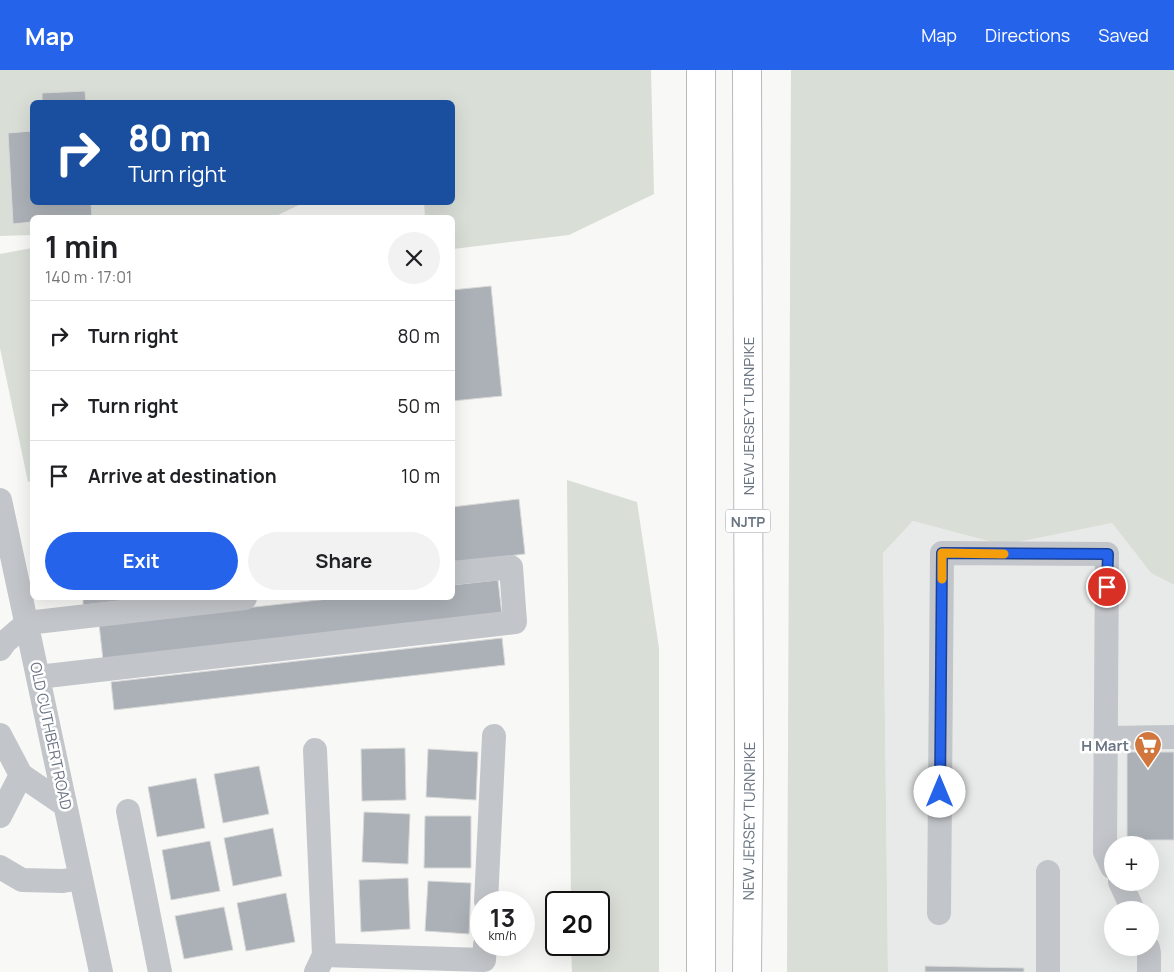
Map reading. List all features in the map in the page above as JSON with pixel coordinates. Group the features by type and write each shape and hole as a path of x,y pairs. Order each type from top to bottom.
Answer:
{"highway":[{"path":"701,70 701,972"},
{"name":"NEW JERSEY TURNPIKE","path":"747,70 749,779 747,972"}],"street":[{"name":"OLD CUTHBERT ROAD","path":"0,500 101,972"},
{"path":"939,913 942,553 1108,554 1105,836"},
{"path":"38,677 515,622 511,567 455,573"},
{"path":"0,649 5,642 27,623 228,600"},
{"path":"0,735 21,775 65,805"},
{"path":"487,891 494,736"},
{"path":"1106,738 1174,737"},
{"path":"316,750 320,964 484,959"},
{"path":"0,816 21,775"},
{"path":"128,811 160,972"},
{"path":"0,867 22,880 55,881 80,878"},
{"path":"1048,872 1048,972"},
{"path":"1149,956 1149,972"}],"shaded area":[{"path":"0,70 651,70 654,194 569,235 455,249 455,215 425,215 424,205 455,205 455,100 30,100 30,205 299,205 278,215 30,215 30,235 0,236"},
{"path":"791,70 1174,70 1174,585 1151,573 1112,523 1003,545 913,521 883,553 888,972 787,972"},
{"path":"30,248 30,482 28,482 0,348 0,254"},
{"path":"567,480 637,502 659,648 659,972 572,972 571,956 610,956 610,891 571,891"},
{"path":"913,521 1003,545 1112,523 1151,573 1174,585 1174,972 888,972 883,553"}],"building":[{"path":"85,91 86,100 42,100 42,93"},
{"path":"30,131 30,205 91,205 92,215 30,215 30,222 13,224 8,133"},
{"path":"491,286 502,396 455,401 455,290"},
{"path":"519,499 525,554 455,563 455,507"},
{"path":"498,580 502,615 103,660 99,624 319,600 455,600 455,585"},
{"path":"83,600 132,600 83,605"},
{"path":"502,638 505,665 114,710 111,682"},
{"path":"405,748 406,800 362,801 361,749"},
{"path":"428,749 478,752 476,800 426,797"},
{"path":"1127,752 1174,752 1174,840 1159,840 1159,836 1127,836"},
{"path":"259,766 269,814 223,823 214,774"},
{"path":"196,778 205,828 157,837 148,787"},
{"path":"364,812 410,814 408,864 362,862"},
{"path":"425,816 471,816 471,868 424,868"},
{"path":"273,828 282,876 233,886 224,838"},
{"path":"210,841 220,891 171,900 162,850"},
{"path":"408,878 410,929 361,932 359,880"},
{"path":"428,881 471,883 469,934 425,931"},
{"path":"286,893 295,942 246,951 237,903"},
{"path":"224,907 233,950 184,959 175,916"},
{"path":"925,966 1024,968 1024,972 925,972"}],"slow traffic":[{"path":"942,579 942,553 1004,554"}],"place":[{"name":"H Mart","path":"1148,769"}],"route":[{"path":"940,792 942,553 1108,554 1107,587"}]}
